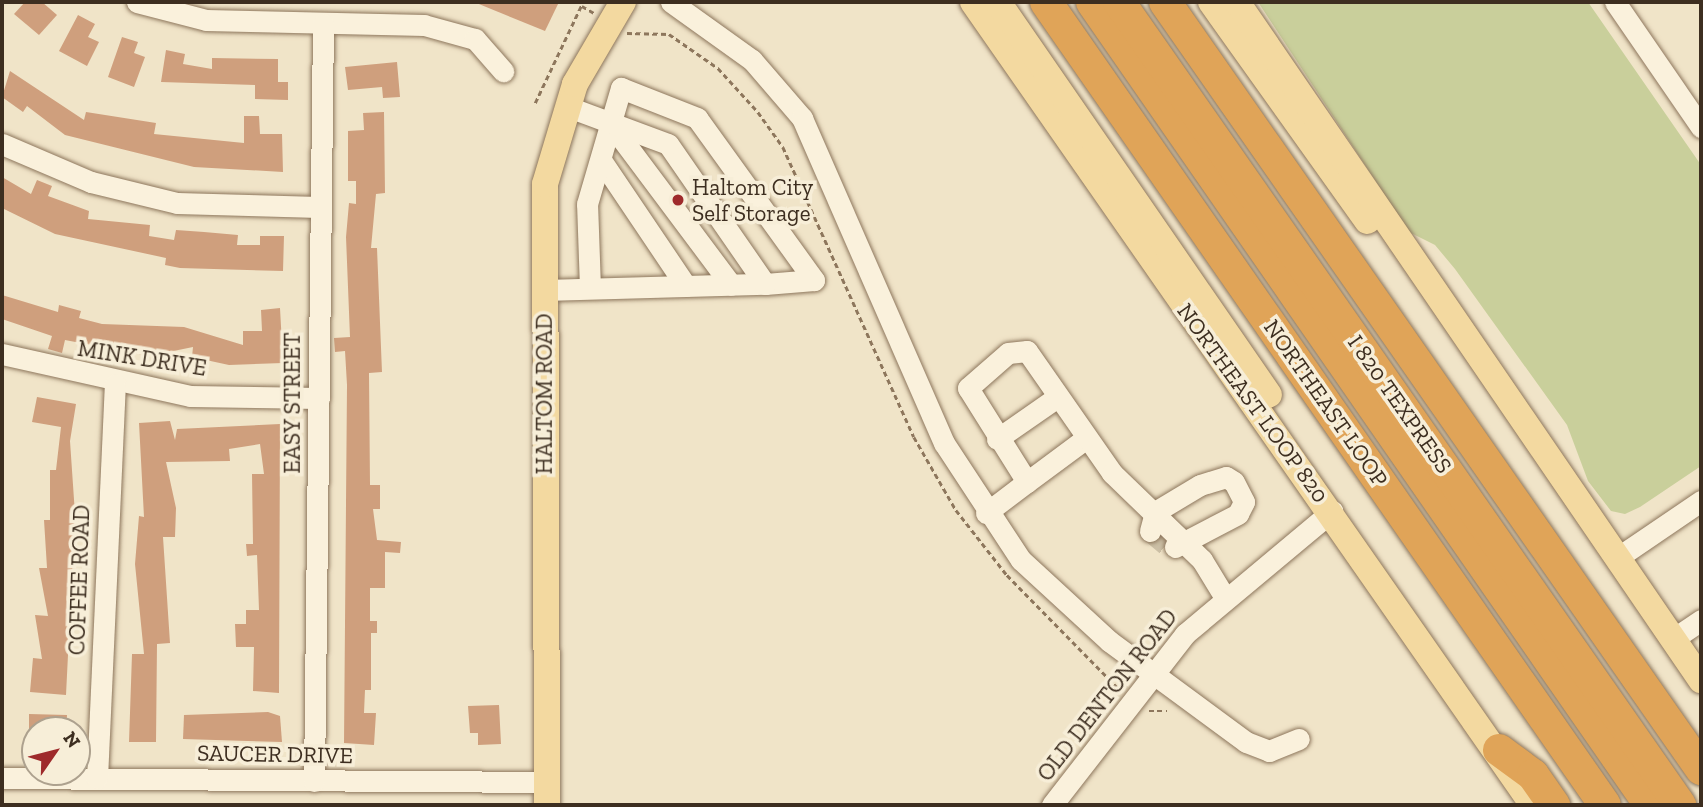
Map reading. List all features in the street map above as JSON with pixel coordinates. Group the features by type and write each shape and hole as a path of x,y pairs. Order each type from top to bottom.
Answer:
{"highway":[{"name":"NORTHEAST LOOP","path":"1046,2 1605,805"},
{"name":"I 820 TEXPRESS","path":"1092,2 1650,805"},
{"name":"I 820 TEXPRESS","path":"1119,2 1680,805"},
{"path":"1165,2 1701,769"},
{"path":"1499,750 1533,775 1554,805"}],"main road":[{"name":"HALTOM ROAD","path":"547,793 545,184 566,106 623,2"},
{"name":"NORTHEAST LOOP 820","path":"973,2 1172,293 1305,471 1499,750 1533,805"},
{"path":"998,2 1305,445 1305,471"},
{"path":"1212,2 1359,211 1406,252"},
{"path":"1237,2 1701,680"}],"street":[{"path":"137,2 206,20 424,25 475,39 503,71"},
{"path":"671,2 752,60 802,118 909,369 986,513 1060,601 1208,717 1269,751 1299,739"},
{"path":"1615,2 1701,127"},
{"name":"EASY STREET","path":"314,781 323,24"},
{"path":"544,290 590,289 765,284 814,281 697,118 621,88 587,204 590,289"},
{"path":"566,106 668,145 765,284"},
{"path":"610,123 731,285"},
{"path":"2,144 91,182 177,203 319,207"},
{"path":"601,160 686,286"},
{"path":"1027,482 997,439 968,388 1008,353 1027,351 1085,439 1152,522 1179,546 1224,596"},
{"name":"MINK DRIVE","path":"2,354 114,384 190,396 319,398"},
{"name":"COFFEE ROAD","path":"97,778 114,384"},
{"path":"997,439 1056,398"},
{"path":"986,513 1085,439"},
{"path":"1152,522 1208,482 1234,482 1244,502 1238,514 1179,546"},
{"path":"1617,558 1701,501"},
{"name":"OLD DENTON ROAD","path":"1052,805 1152,673 1224,596 1332,511"},
{"path":"1673,639 1701,620"},
{"name":"SAUCER DRIVE","path":"2,778 314,781 547,793"}],"path":[{"path":"535,103 583,2"},
{"path":"629,35 669,34 718,68 758,112 783,147 914,437 956,510 1007,575 1113,677 1114,686"},
{"path":"1149,711 1167,711"}],"green space":[{"path":"1258,2 1588,2 1701,165 1701,466 1640,507 1625,514 1611,511 1588,481 1567,425 1455,269 1435,245 1409,232"}],"building":[{"path":"25,2 42,2 57,15 39,35 14,14"},
{"path":"474,2 559,2 545,31"},
{"path":"78,15 95,24 88,37 99,42 87,66 59,51"},
{"path":"122,37 138,42 134,53 145,57 134,87 108,77"},
{"path":"166,50 185,54 183,64 212,69 212,58 278,59 278,82 288,82 288,100 255,99 255,85 161,82"},
{"path":"397,62 400,97 383,98 382,87 348,90 345,67"},
{"path":"10,71 84,120 86,112 156,123 154,134 244,143 244,116 259,116 260,134 282,134 283,172 194,167 65,135 27,106 23,112 2,97"},
{"path":"384,112 385,193 376,194 371,248 377,248 382,372 369,373 370,485 380,485 380,509 373,509 377,540 401,542 400,553 385,552 385,588 370,588 370,621 377,621 377,633 371,633 371,690 365,690 364,713 376,713 374,745 344,743 347,385 345,351 335,352 334,338 350,337 346,237 349,203 356,204 356,181 348,181 348,131 364,130 363,113"},
{"path":"2,177 31,194 37,180 52,186 48,196 89,211 88,219 150,225 149,236 174,240 176,230 204,232 238,235 237,245 260,245 260,236 284,236 283,271 180,268 165,265 166,258 55,234 2,208"},
{"path":"2,295 58,312 59,305 81,311 79,318 102,324 184,327 243,345 243,331 262,331 261,310 280,308 283,363 229,365 192,357 193,347 149,356 65,340 62,353 48,349 52,336 2,319"},
{"path":"37,397 76,404 70,441 75,514 66,695 30,692 33,658 42,659 35,615 48,616 39,568 47,568 44,520 50,520 50,470 56,470 61,427 32,422"},
{"path":"170,421 175,440 177,429 280,424 279,693 253,691 254,647 236,647 235,624 246,624 246,610 259,610 257,555 247,556 246,544 253,544 252,474 264,474 260,444 229,449 230,461 166,462 176,508 175,537 163,537 170,643 157,644 156,742 129,742 132,654 144,654 135,564 139,516 144,517 139,423"},
{"path":"499,705 501,744 478,745 478,733 470,733 468,706"},
{"path":"268,712 280,716 282,742 183,739 184,715"},
{"path":"29,714 67,715 67,716"}],"tunnel":[{"path":"1150,531 1170,548"}],"place":[{"name":"Haltom City Self Storage","path":"678,200"}]}
